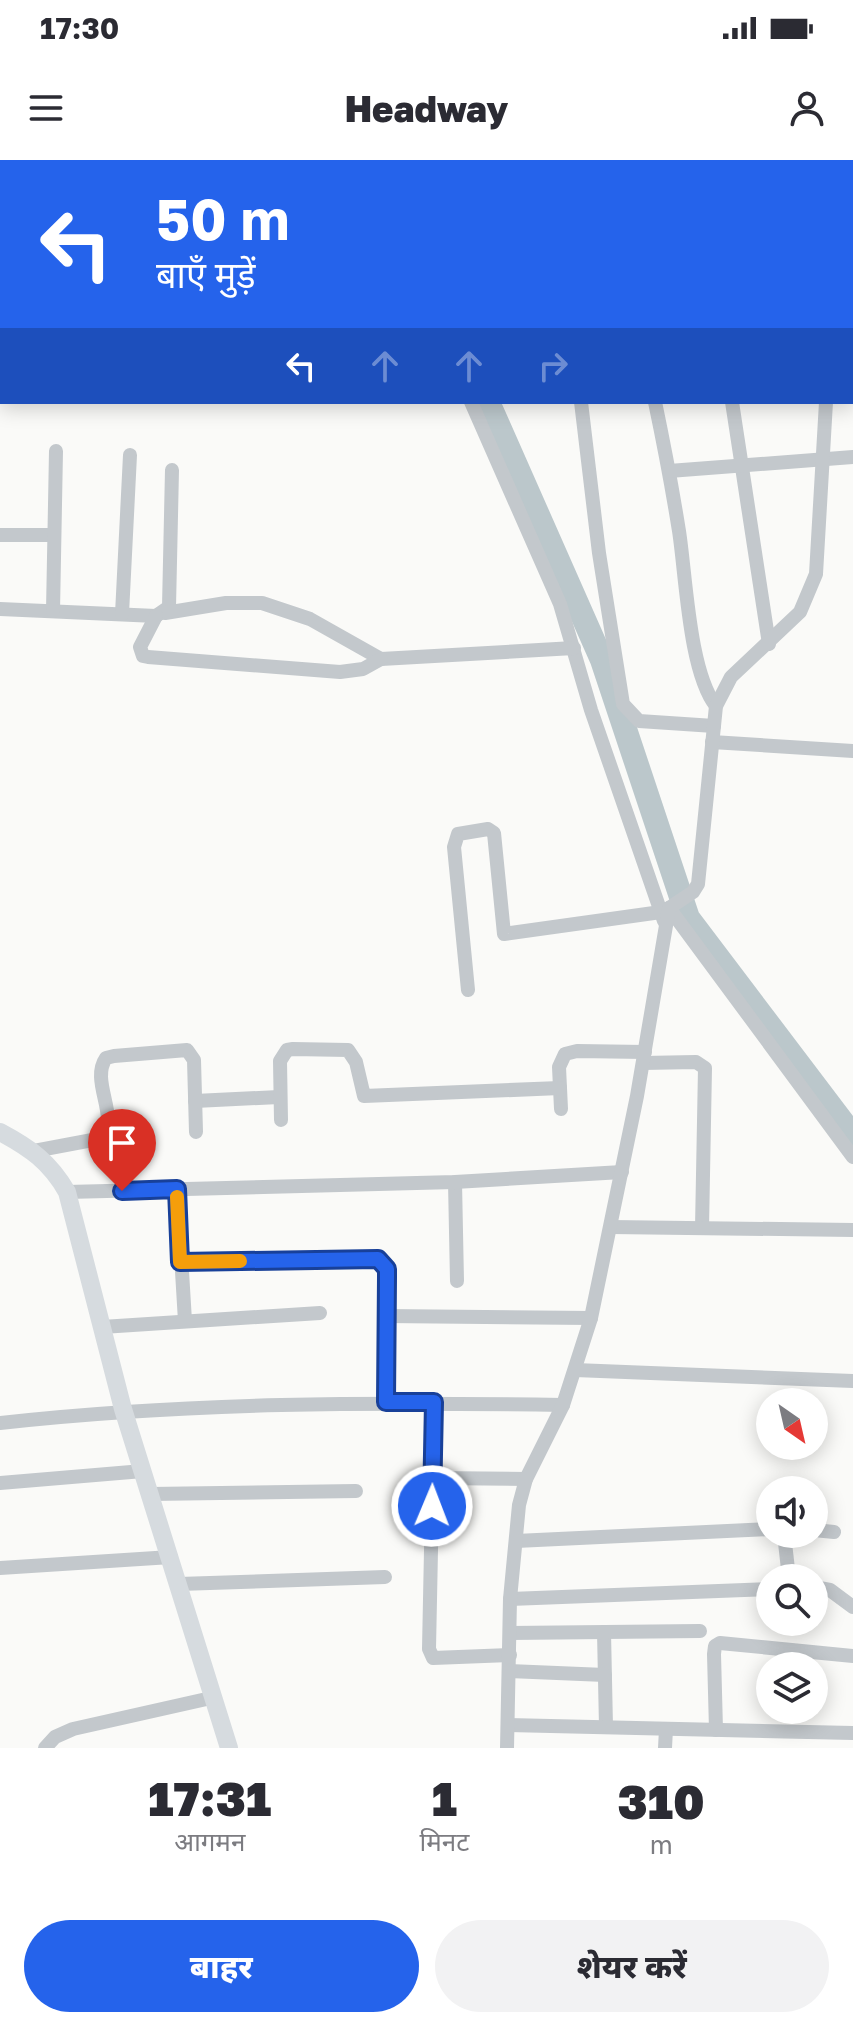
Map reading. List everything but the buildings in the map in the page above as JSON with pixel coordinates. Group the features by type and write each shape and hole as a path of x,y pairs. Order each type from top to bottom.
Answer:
{"main road":[{"path":"0,1132 34,1151 53,1168 67,1192 123,1409 229,1748"}],"street":[{"path":"472,404 549,577 574,648 591,710 672,909 853,1157"},
{"path":"581,404 599,553 623,704 639,721 714,726"},
{"path":"655,404 669,471 699,668 707,695 716,706"},
{"path":"732,404 769,644"},
{"path":"468,990 454,847 458,834 463,831 488,829 494,833 504,934 672,909 698,884 716,706 731,677 800,612 816,574 826,404"},
{"path":"53,611 56,451"},
{"path":"122,614 130,455"},
{"path":"669,471 853,457"},
{"path":"172,470 169,607 160,614 140,647 143,656 340,672 363,669 381,659 574,648"},
{"path":"0,535 54,535"},
{"path":"0,609 160,614 226,603 262,603 310,619 381,659"},
{"path":"712,742 853,751"},
{"path":"507,1748 510,1599 526,1479 563,1405 591,1318 672,909"},
{"path":"281,1120 280,1061 283,1054 293,1049 348,1050 356,1062 364,1096 560,1088"},
{"path":"34,1151 103,1138 108,1126 101,1069 106,1058 187,1050 194,1060 196,1132"},
{"path":"561,1109 559,1067 565,1054 577,1051 696,1062 705,1068 702,1228"},
{"path":"195,1101 279,1097"},
{"path":"67,1192 455,1182 622,1172"},
{"path":"455,1182 457,1281"},
{"path":"177,1189 185,1321"},
{"path":"611,1227 853,1230"},
{"path":"180,1262 378,1259 387,1269 386,1402"},
{"path":"102,1327 320,1313"},
{"path":"385,1316 591,1318"},
{"path":"575,1370 853,1381"},
{"path":"0,1423 123,1409 386,1402 563,1405"},
{"path":"434,1402 429,1649 433,1658 509,1663 605,1675"},
{"path":"0,1483 143,1471"},
{"path":"432,1478 526,1479"},
{"path":"150,1494 356,1491"},
{"path":"516,1541 756,1530"},
{"path":"828,1531 834,1532"},
{"path":"0,1568 171,1557"},
{"path":"179,1584 385,1577"},
{"path":"510,1599 756,1590"},
{"path":"828,1590 853,1607"},
{"path":"510,1633 700,1631"},
{"path":"604,1632 606,1727"},
{"path":"716,1730 714,1654 715,1646 720,1643 853,1656"},
{"path":"45,1748 55,1737 73,1729 211,1698"},
{"path":"508,1725 853,1733"},
{"path":"665,1748 666,1729"}],"waterway":[{"path":"489,404 602,660 688,918 853,1136"}],"slow traffic":[{"path":"177,1197 180,1262 240,1261"}],"route":[{"path":"122,1191 177,1189 180,1262 378,1259 384,1263 387,1269 386,1402 434,1402 432,1506"}]}
